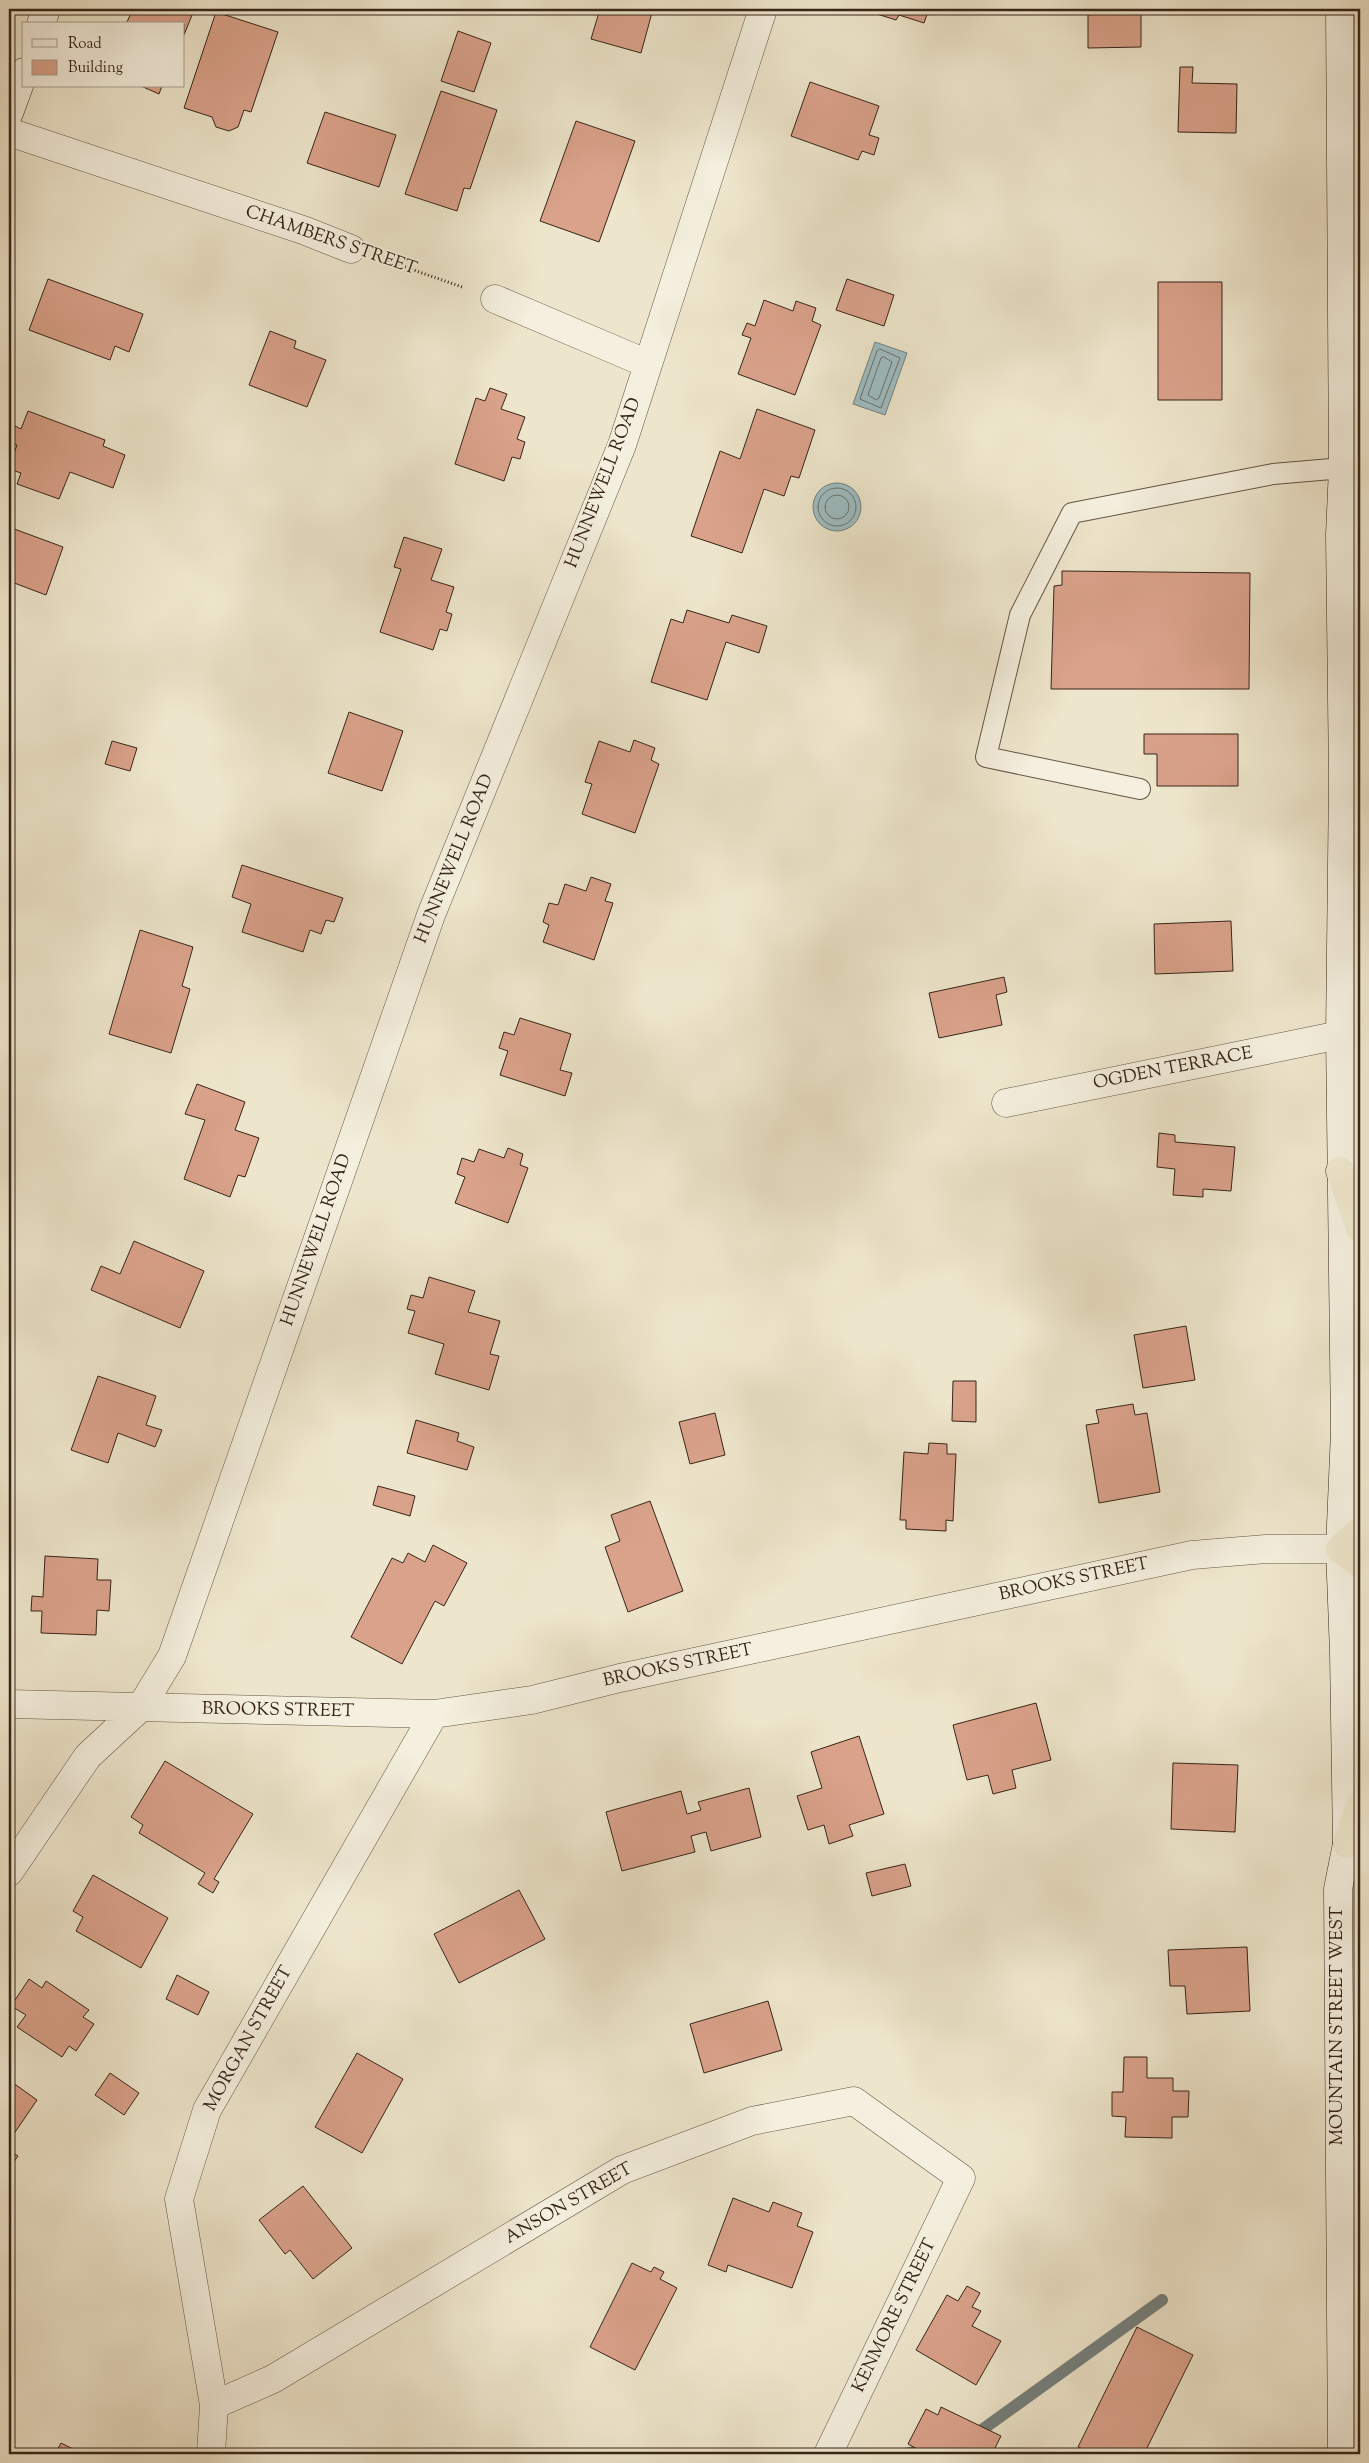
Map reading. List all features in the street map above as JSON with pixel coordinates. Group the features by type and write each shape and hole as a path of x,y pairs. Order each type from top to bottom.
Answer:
{"highway":[{"path":"1340,1171 1360,1228"},
{"path":"1350,1557 1360,1531"},
{"path":"1347,1844 1360,1805"}],"street":[{"path":"42,22 46,9"},
{"name":"HUNNEWELL ROAD","path":"9,1872 88,1756 141,1707 172,1656 431,915 622,445 763,9"},
{"name":"MOUNTAIN STREET WEST","path":"1340,9 1352,431 1343,468 1340,535 1352,779 1340,1035 1340,1171 1345,1432 1350,1557 1344,1653 1347,1844 1338,1889 1342,2454"},
{"path":"9,113 22,77"},
{"name":"CHAMBERS STREET","path":"9,132 303,230 351,249"},
{"path":"495,298 648,364"},
{"name":"OGDEN TERRACE","path":"1006,1103 1340,1035"},
{"name":"BROOKS STREET","path":"9,1704 434,1714 532,1700 620,1678 1192,1555 1266,1548 1350,1557"},
{"name":"MORGAN STREET","path":"211,2454 214,2406 179,2199 207,2110 434,1714"},
{"name":"ANSON STREET","path":"214,2406 273,2379 622,2170 752,2121 854,2101 961,2178"},
{"name":"KENMORE STREET","path":"828,2454 961,2178"}],"lane":[{"path":"1140,789 986,757 1020,615 1072,513 1272,474 1343,468"}],"path":[{"name":"CHAMBERS STREET","path":"351,249 495,298"}],"water":[{"path":"875,342 907,353 885,415 853,404"},
{"path":"837,483 846,485 854,490 859,498 861,507 859,516 854,524 846,529 837,531 828,529 820,524 815,516 813,507 815,498 820,490 828,485"}],"building":[{"path":"133,9 194,10 185,32 185,22 127,22"},
{"path":"600,9 653,9 641,53 591,39"},
{"path":"861,9 929,9 924,23 899,15 896,20"},
{"path":"1088,9 1141,9 1141,47 1088,48"},
{"path":"216,12 278,32 251,112 244,110 238,127 229,131 216,127 212,117 184,108"},
{"path":"458,31 491,43 474,92 441,81"},
{"path":"1180,67 1193,67 1192,83 1237,84 1236,133 1178,132"},
{"path":"810,82 879,106 869,135 879,138 874,155 862,151 858,160 791,136"},
{"path":"146,88 161,88 159,94"},
{"path":"441,91 497,110 470,189 464,188 457,211 405,194"},
{"path":"325,112 396,135 379,187 307,163"},
{"path":"576,121 635,141 599,242 540,221"},
{"path":"48,279 143,314 129,352 115,346 110,360 29,330"},
{"path":"847,279 894,295 884,326 836,310"},
{"path":"1158,282 1222,282 1222,400 1158,400"},
{"path":"764,300 793,311 796,301 816,308 812,321 821,325 795,395 738,374 751,338 742,335 747,323 755,326"},
{"path":"270,331 296,341 294,348 326,360 307,407 249,385"},
{"path":"490,388 507,394 501,409 525,417 517,439 525,442 520,459 512,457 504,481 455,464 476,398 485,401"},
{"path":"757,409 815,430 799,478 791,476 784,496 764,489 742,553 691,536 720,451 740,459"},
{"path":"28,411 105,440 103,446 125,455 113,488 70,472 59,499 17,484 21,473 9,469 9,467 17,445 9,441 15,426 21,429"},
{"path":"9,527 63,547 46,595 9,581"},
{"path":"404,537 442,549 431,580 454,587 446,612 452,614 447,631 440,629 433,650 380,632 401,569 394,567"},
{"path":"1062,571 1250,573 1249,689 1051,689 1054,586 1062,585"},
{"path":"687,610 729,623 732,615 767,626 759,653 726,642 707,700 651,682 671,619 683,623"},
{"path":"349,712 403,731 382,791 328,773"},
{"path":"1144,734 1238,734 1238,786 1157,786 1157,754 1144,754"},
{"path":"634,740 655,748 651,760 659,764 635,833 582,814 592,784 585,782 599,741 630,752"},
{"path":"112,741 137,748 130,771 105,764"},
{"path":"242,865 343,898 334,922 326,920 321,934 310,930 303,952 242,932 251,904 232,897"},
{"path":"591,877 611,884 605,901 613,903 594,960 543,942 549,925 543,922 549,903 558,905 565,884 586,891"},
{"path":"1231,921 1233,971 1155,974 1154,924"},
{"path":"140,930 193,947 182,986 190,989 171,1053 109,1034"},
{"path":"1004,977 1007,992 996,995 1002,1025 939,1038 929,993"},
{"path":"520,1018 571,1034 560,1070 572,1073 565,1096 500,1075 508,1051 499,1048 504,1032 514,1035"},
{"path":"197,1084 245,1102 235,1130 259,1138 245,1177 238,1175 230,1197 184,1179 205,1120 185,1114"},
{"path":"1159,1133 1175,1135 1175,1142 1235,1147 1231,1191 1203,1189 1203,1197 1173,1195 1175,1169 1157,1167"},
{"path":"508,1148 523,1154 520,1165 528,1168 508,1223 455,1203 465,1177 457,1174 462,1158 474,1162 479,1149 504,1158"},
{"path":"134,1241 204,1271 180,1328 91,1290 101,1266 120,1274"},
{"path":"429,1277 475,1291 468,1312 500,1321 490,1354 499,1356 489,1390 435,1374 444,1344 408,1333 415,1311 407,1309 411,1295 423,1298"},
{"path":"1186,1326 1195,1380 1143,1388 1134,1335"},
{"path":"98,1376 156,1396 146,1425 162,1430 155,1447 118,1433 108,1463 71,1450"},
{"path":"953,1381 976,1381 976,1422 952,1421"},
{"path":"1133,1404 1135,1415 1147,1413 1160,1492 1099,1503 1086,1425 1099,1423 1096,1410"},
{"path":"715,1413 725,1455 690,1464 679,1422"},
{"path":"416,1420 459,1433 457,1441 474,1447 467,1470 407,1453"},
{"path":"929,1443 947,1444 947,1454 956,1454 953,1521 946,1520 946,1531 906,1529 906,1520 900,1520 904,1452 928,1454"},
{"path":"378,1486 415,1496 410,1516 373,1505"},
{"path":"650,1501 683,1591 628,1612 605,1547 620,1541 611,1515"},
{"path":"433,1545 467,1563 444,1606 435,1601 402,1664 351,1637 392,1558 403,1563 408,1553 425,1562"},
{"path":"9,1554 11,1554 9,1650"},
{"path":"45,1556 98,1559 97,1580 111,1580 109,1611 97,1610 96,1635 41,1633 42,1611 31,1611 32,1596 43,1597"},
{"path":"1036,1703 1051,1760 1012,1770 1016,1788 993,1794 988,1775 967,1780 953,1725"},
{"path":"859,1736 884,1814 849,1825 853,1836 829,1844 824,1825 808,1830 797,1796 822,1788 811,1752"},
{"path":"165,1761 253,1814 214,1879 219,1882 213,1893 198,1884 205,1873 139,1833 143,1825 131,1817"},
{"path":"1173,1763 1238,1765 1235,1832 1171,1829"},
{"path":"749,1788 761,1837 711,1851 706,1832 691,1836 695,1852 622,1871 606,1812 681,1791 687,1814 701,1810 698,1802"},
{"path":"905,1864 911,1886 872,1896 866,1873"},
{"path":"93,1875 168,1918 141,1968 76,1931 83,1917 73,1911"},
{"path":"519,1890 545,1939 459,1983 434,1934"},
{"path":"1247,1947 1250,2011 1187,2014 1185,1986 1170,1986 1168,1950"},
{"path":"177,1975 209,1992 198,2015 166,1999"},
{"path":"29,1979 42,1988 46,1981 89,2010 83,2017 94,2024 76,2051 69,2046 62,2057 17,2027 26,2015 11,2006"},
{"path":"768,2001 782,2050 704,2073 690,2024"},
{"path":"357,2053 403,2079 362,2153 315,2127"},
{"path":"1124,2057 1147,2057 1147,2078 1173,2078 1173,2091 1189,2091 1188,2117 1172,2117 1172,2138 1125,2137 1126,2117 1112,2116 1112,2092 1123,2092"},
{"path":"110,2073 139,2093 124,2115 95,2095"},
{"path":"9,2080 37,2100 9,2141"},
{"path":"9,2150 18,2156 9,2169"},
{"path":"303,2186 352,2248 313,2279 290,2250 285,2254 259,2220"},
{"path":"733,2198 769,2212 773,2202 802,2213 797,2226 813,2232 792,2288 728,2265 726,2272 708,2265"},
{"path":"632,2263 651,2272 654,2267 664,2272 660,2279 677,2288 635,2370 590,2347"},
{"path":"967,2286 980,2293 972,2307 981,2311 972,2326 1001,2341 976,2385 916,2350 947,2295 958,2301"},
{"path":"1137,2327 1193,2355 1144,2454 1094,2454 1078,2447"},
{"path":"941,2407 1001,2436 992,2454 919,2454 921,2451 908,2444 926,2409 938,2415"},
{"path":"61,2443 83,2454 55,2454"}],"waterway":[{"path":"972,2437 1162,2300"},
{"path":"905,2454 937,2447"}]}
